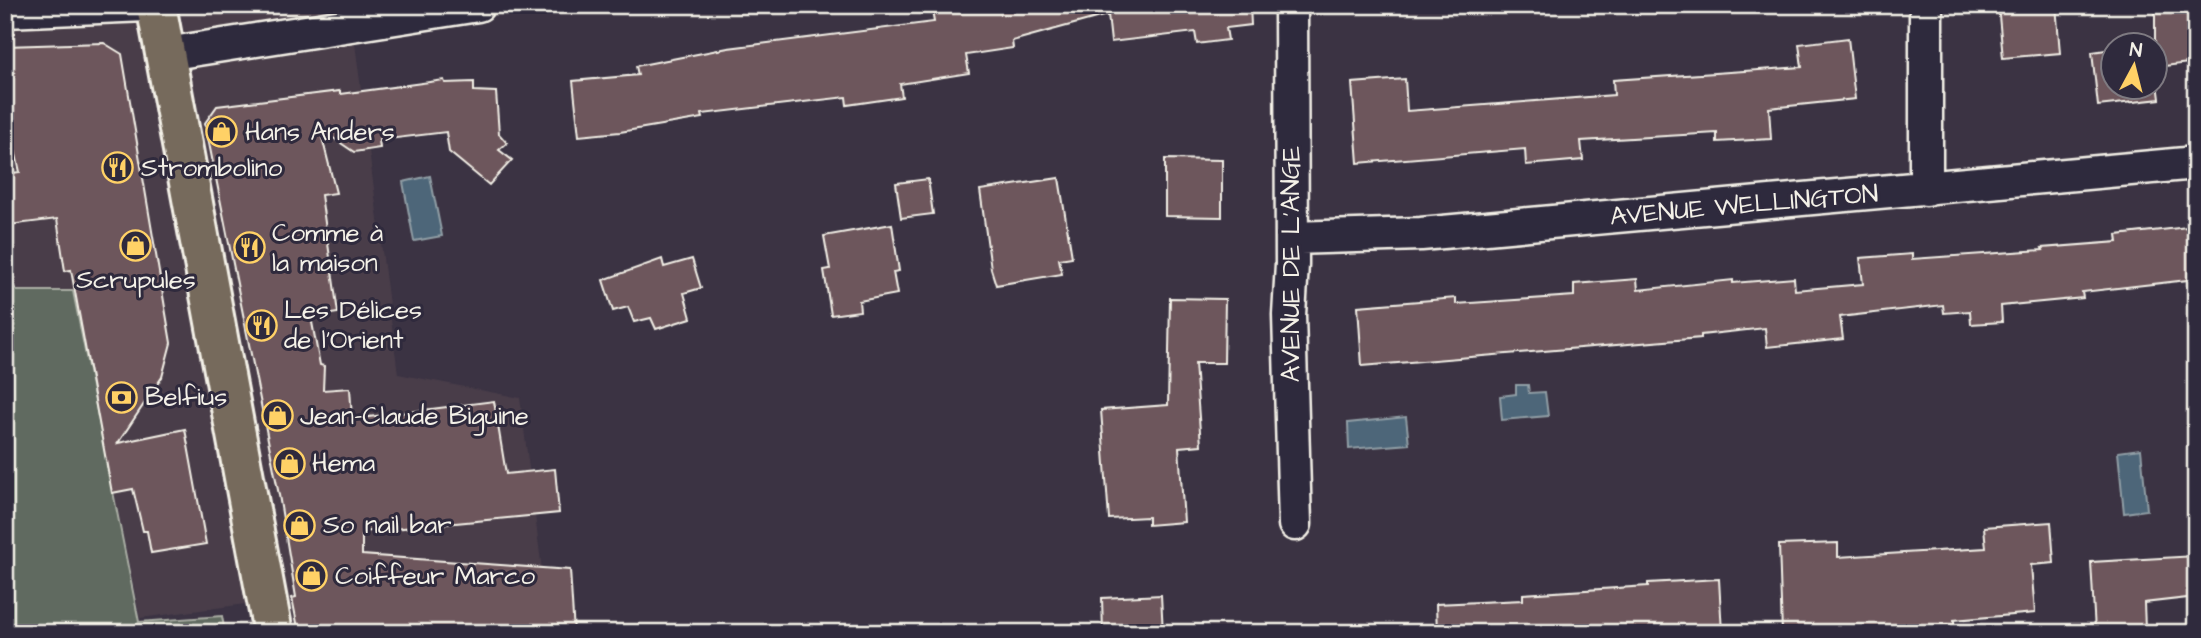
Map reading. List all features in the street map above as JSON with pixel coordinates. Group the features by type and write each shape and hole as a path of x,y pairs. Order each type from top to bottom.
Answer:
{"main road":[{"path":"156,5 273,633"}],"street":[{"path":"5,11 146,5"},
{"path":"166,54 478,5"},
{"name":"AVENUE DE L'ANGE","path":"1291,5 1292,238 1289,315 1295,524"},
{"path":"1926,5 1926,189"},
{"name":"AVENUE WELLINGTON","path":"1292,238 1422,234 2196,163"}],"shaded area":[{"path":"5,5 350,5 398,374 520,398 550,633 290,633 283,599 140,618 73,291 12,292 5,243"}],"green space":[{"path":"5,246 11,283 17,291 73,291 139,622 222,616 225,633 5,633"}],"water":[{"path":"430,176 442,236 414,241 403,182"},
{"path":"1516,385 1528,385 1529,393 1545,392 1548,416 1502,420 1500,396 1516,394"},
{"path":"1406,417 1409,444 1349,449 1348,423"},
{"path":"2141,449 2147,510 2124,513 2118,452"}],"building":[{"path":"968,5 1105,5 1107,15 1012,41 1013,48 966,55 969,73 900,84 902,97 847,105 846,97 702,114 703,118 579,136 573,81 638,75 636,66 728,48 934,22 932,11"},
{"path":"1107,5 1250,5 1251,25 1226,28 1228,40 1197,44 1195,32 1111,42"},
{"path":"1998,5 2056,5 2060,53 2003,58"},
{"path":"2155,5 2196,5 2196,62 2170,65 2170,32 2155,32"},
{"path":"1848,38 1855,99 1769,108 1771,139 1717,142 1717,133 1581,141 1583,160 1526,165 1525,149 1358,163 1352,83 1405,79 1407,111 1614,95 1613,80 1802,67 1799,44"},
{"path":"104,43 122,54 171,343 162,377 118,443 185,429 206,544 151,553 147,531 143,531 133,489 112,493 71,270 65,271 57,219 9,225 5,205 5,174 20,172 5,107 5,46"},
{"path":"2100,51 2100,102 2133,102 2098,106 2092,52"},
{"path":"444,80 445,83 474,82 474,91 496,92 499,134 507,143 499,150 512,160 489,185 449,152 446,132 379,140 380,148 354,152 320,129 336,193 321,195 338,313 311,317 320,365 324,366 323,390 350,388 352,419 494,401 506,474 555,469 559,513 362,532 362,555 570,570 574,633 299,633 292,598 296,597 279,495 205,123 217,106"},
{"path":"1165,159 1222,160 1222,217 1165,216"},
{"path":"1059,178 1072,257 1059,259 1062,274 996,285 991,269 980,190"},
{"path":"928,179 933,214 901,218 896,183"},
{"path":"892,224 899,271 893,272 897,294 859,301 860,311 831,315 824,270 830,269 824,236"},
{"path":"2196,226 2196,279 2082,292 2083,298 2001,306 2002,322 1971,324 1970,311 1944,313 1943,305 1840,317 1843,339 1767,347 1765,328 1701,335 1701,338 1362,366 1358,306 1456,298 1456,304 1574,296 1574,284 1637,279 1638,290 1733,280 1733,283 1794,278 1795,290 1863,284 1860,258 1912,254 1912,259 2043,250 2042,248 2118,242 2117,235"},
{"path":"662,259 664,267 692,259 701,288 684,293 691,318 656,329 651,318 634,322 628,307 613,311 603,280"},
{"path":"1170,298 1225,299 1224,363 1195,363 1201,445 1179,447 1184,522 1148,525 1148,517 1109,519 1101,410 1168,405"},
{"path":"2051,522 2054,563 2031,565 2035,613 1954,620 1954,625 1841,633 1782,633 1779,545 1838,543 1838,557 1986,548 1984,527"},
{"path":"2196,556 2196,597 2144,603 2145,628 2095,631 2091,562"},
{"path":"1719,579 1722,633 1437,633 1436,604 1523,600 1523,594"},
{"path":"1161,595 1163,633 1103,633 1102,598"}],"place":[{"name":"Hans Anders","path":"222,132"},
{"name":"Strombolino","path":"118,168"},
{"name":"Scrupules","path":"136,245"},
{"name":"Comme à la maison","path":"249,248"},
{"name":"Les Délices de l'Orient","path":"261,325"},
{"name":"Belfius","path":"122,397"},
{"name":"Jean-Claude Biguine","path":"277,416"},
{"name":"Hema","path":"289,463"},
{"name":"So nail bar","path":"300,525"},
{"name":"Coiffeur Marco","path":"312,576"}]}
